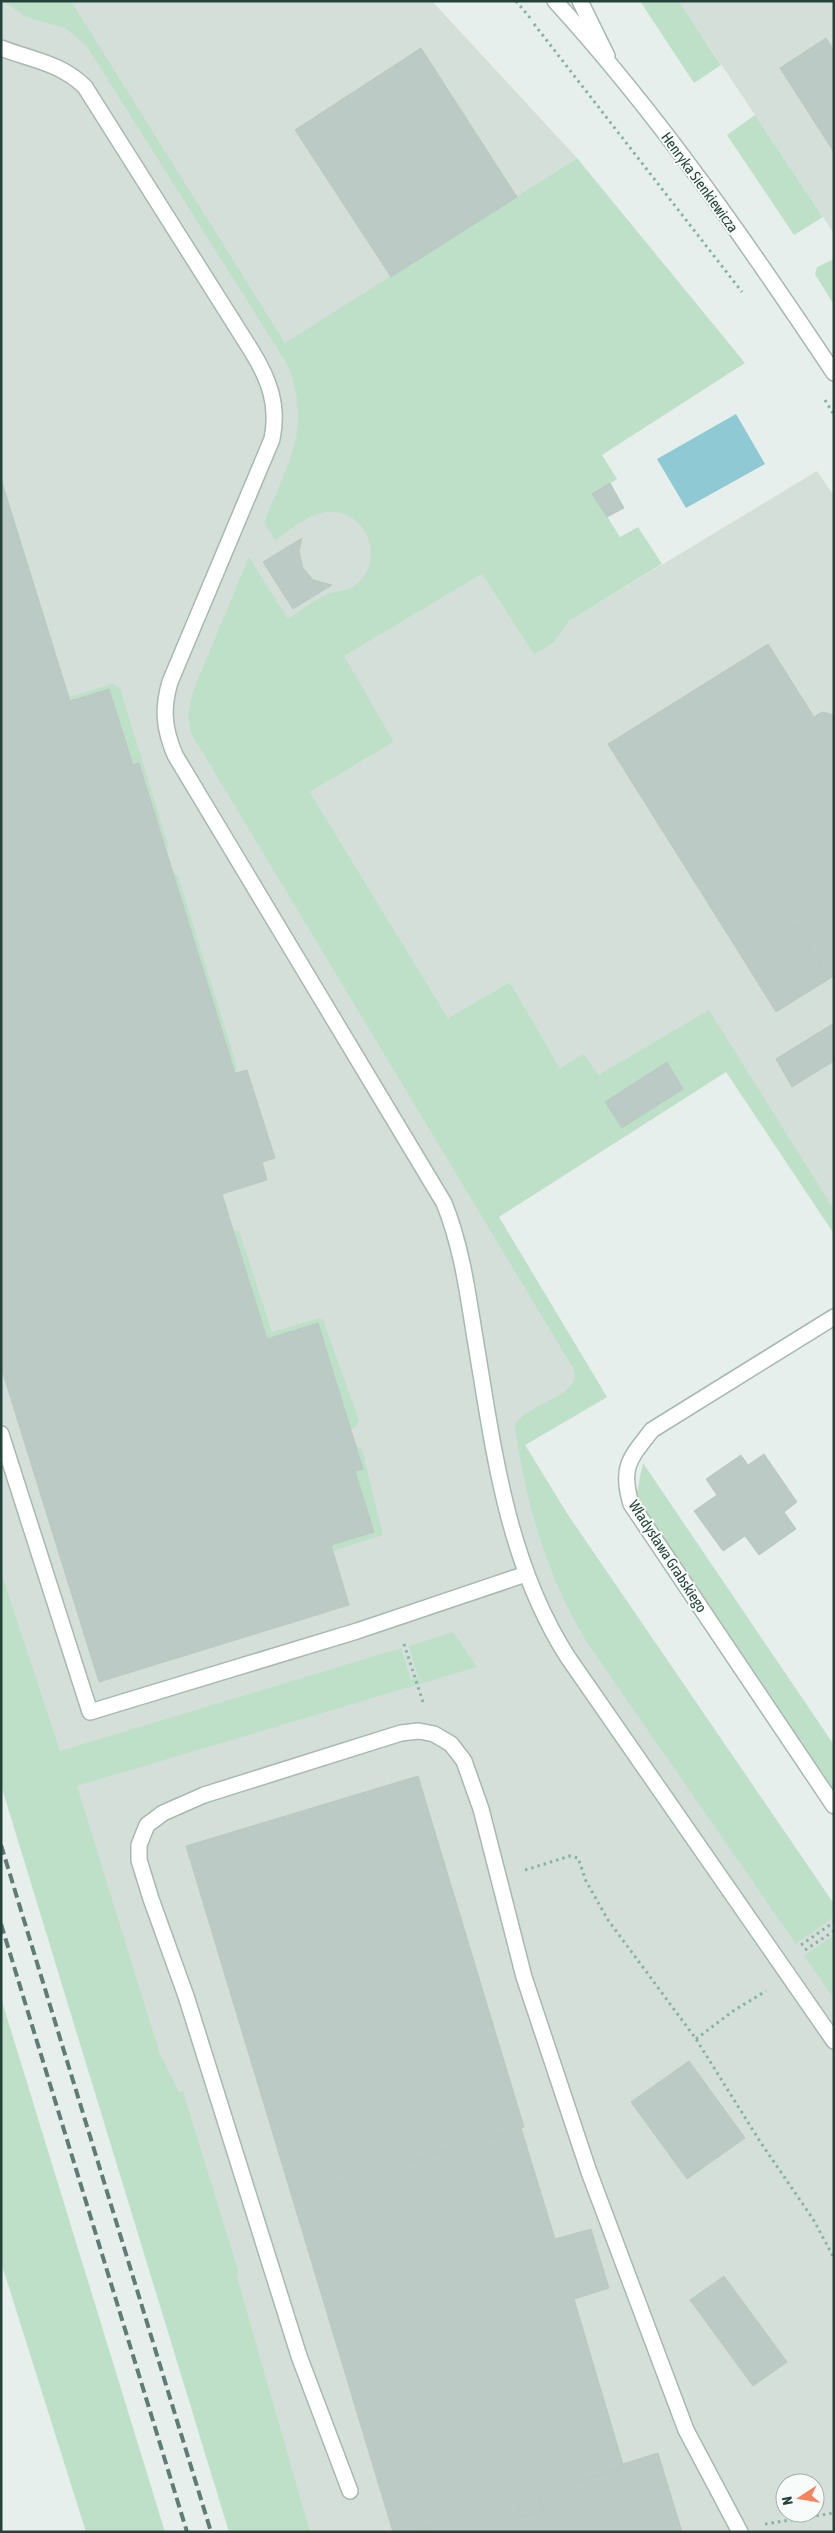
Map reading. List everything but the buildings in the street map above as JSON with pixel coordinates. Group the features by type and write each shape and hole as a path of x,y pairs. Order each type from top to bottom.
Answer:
{"street":[{"name":"Henryka Sienkiewicza","path":"555,1 609,60 673,143 795,314 834,373"},
{"path":"580,1 609,60"},
{"path":"1,48 58,67 74,76 86,87 251,350 272,390 275,416 272,439 170,682 164,710 166,729 175,755 444,1203 462,1262 503,1500 526,1574 543,1613 567,1656 834,2040"},
{"name":"Władysława Grabskiego","path":"834,1318 652,1430 631,1457 625,1482 631,1504 834,1806"},
{"path":"1,1434 90,1712 357,1631 526,1574"},
{"path":"350,2491 299,2356 189,2005 139,1860 139,1845 143,1832 157,1816 204,1796 401,1733 426,1732 440,1736 451,1744 464,1761 481,1808 524,1977 589,2172 686,2430 739,2531"}],"path":[{"path":"516,1 607,115 746,297"},
{"path":"824,399 834,415"},
{"path":"404,1644 421,1696"},
{"path":"543,1864 570,1856 578,1858 586,1881 608,1920 696,2038 756,2136 813,2219 834,2258"},
{"path":"798,1947 834,1922"},
{"path":"802,1953 834,1931"},
{"path":"696,2038 733,2011 789,1977"},
{"path":"739,2531 769,2523 834,2513"}],"shaded area":[{"path":"1,1 432,1 577,158 286,343 427,567 192,713 607,1397 525,1445 568,1515 834,1904 834,2532 302,2532 59,1750 1,1571"},
{"path":"679,1 834,1 834,234 823,217"},
{"path":"817,471 834,496 834,1209 709,1011 598,1075 560,1068 510,982 448,1018 310,792 394,742 343,656 482,574 534,655 555,642 569,621"}],"green space":[{"path":"3,1 71,1 285,343 577,158 745,363 602,455 617,479 593,494 620,537 638,527 662,564 569,621 555,642 534,655 482,574 344,656 394,742 310,792 448,1018 510,982 560,1068 584,1054 598,1075 709,1010 834,1209 834,1234 726,1072 499,1217 607,1397 525,1445 568,1515 834,1904 834,1917 796,1944 588,1644 561,1593 550,1567 540,1540 525,1484 515,1427 528,1412 562,1394 570,1386 574,1378 573,1368 191,733 188,715 193,691 249,557 288,619 321,597 351,588 361,580 368,569 371,558 367,535 352,518 341,513 329,512 308,518 275,540 264,522 289,463 297,426 298,407 287,364 86,45 65,28 26,17"},
{"path":"640,1 679,1 721,65 694,83"},
{"path":"755,115 823,217 794,235 727,135"},
{"path":"834,259 834,305 815,274 817,267"},
{"path":"112,684 120,688 168,845 167,852 140,763 133,765 69,697"},
{"path":"173,872 178,876 237,1067 235,1073"},
{"path":"239,1230 272,1332 319,1318 323,1320 359,1420 356,1427 351,1429 318,1324 267,1339 234,1231"},
{"path":"356,1446 362,1449 383,1535 333,1551 331,1545 374,1532 355,1471 363,1469"},
{"path":"643,1463 834,1745 834,1795 636,1496"},
{"path":"1,1571 60,1751 401,1648 411,1680 418,1677 409,1646 453,1632 477,1667 77,1786 160,2054 179,2092 183,2091 238,2270 237,2277 310,2532 229,2532 1,1785"},
{"path":"834,1935 834,1999 804,1956"},
{"path":"1,1998 165,2532 86,2532 1,2262"}],"water":[{"path":"736,414 765,464 686,508 657,459"}],"railway":[{"path":"1,1845 211,2532"},
{"path":"1,1924 187,2532"}]}
